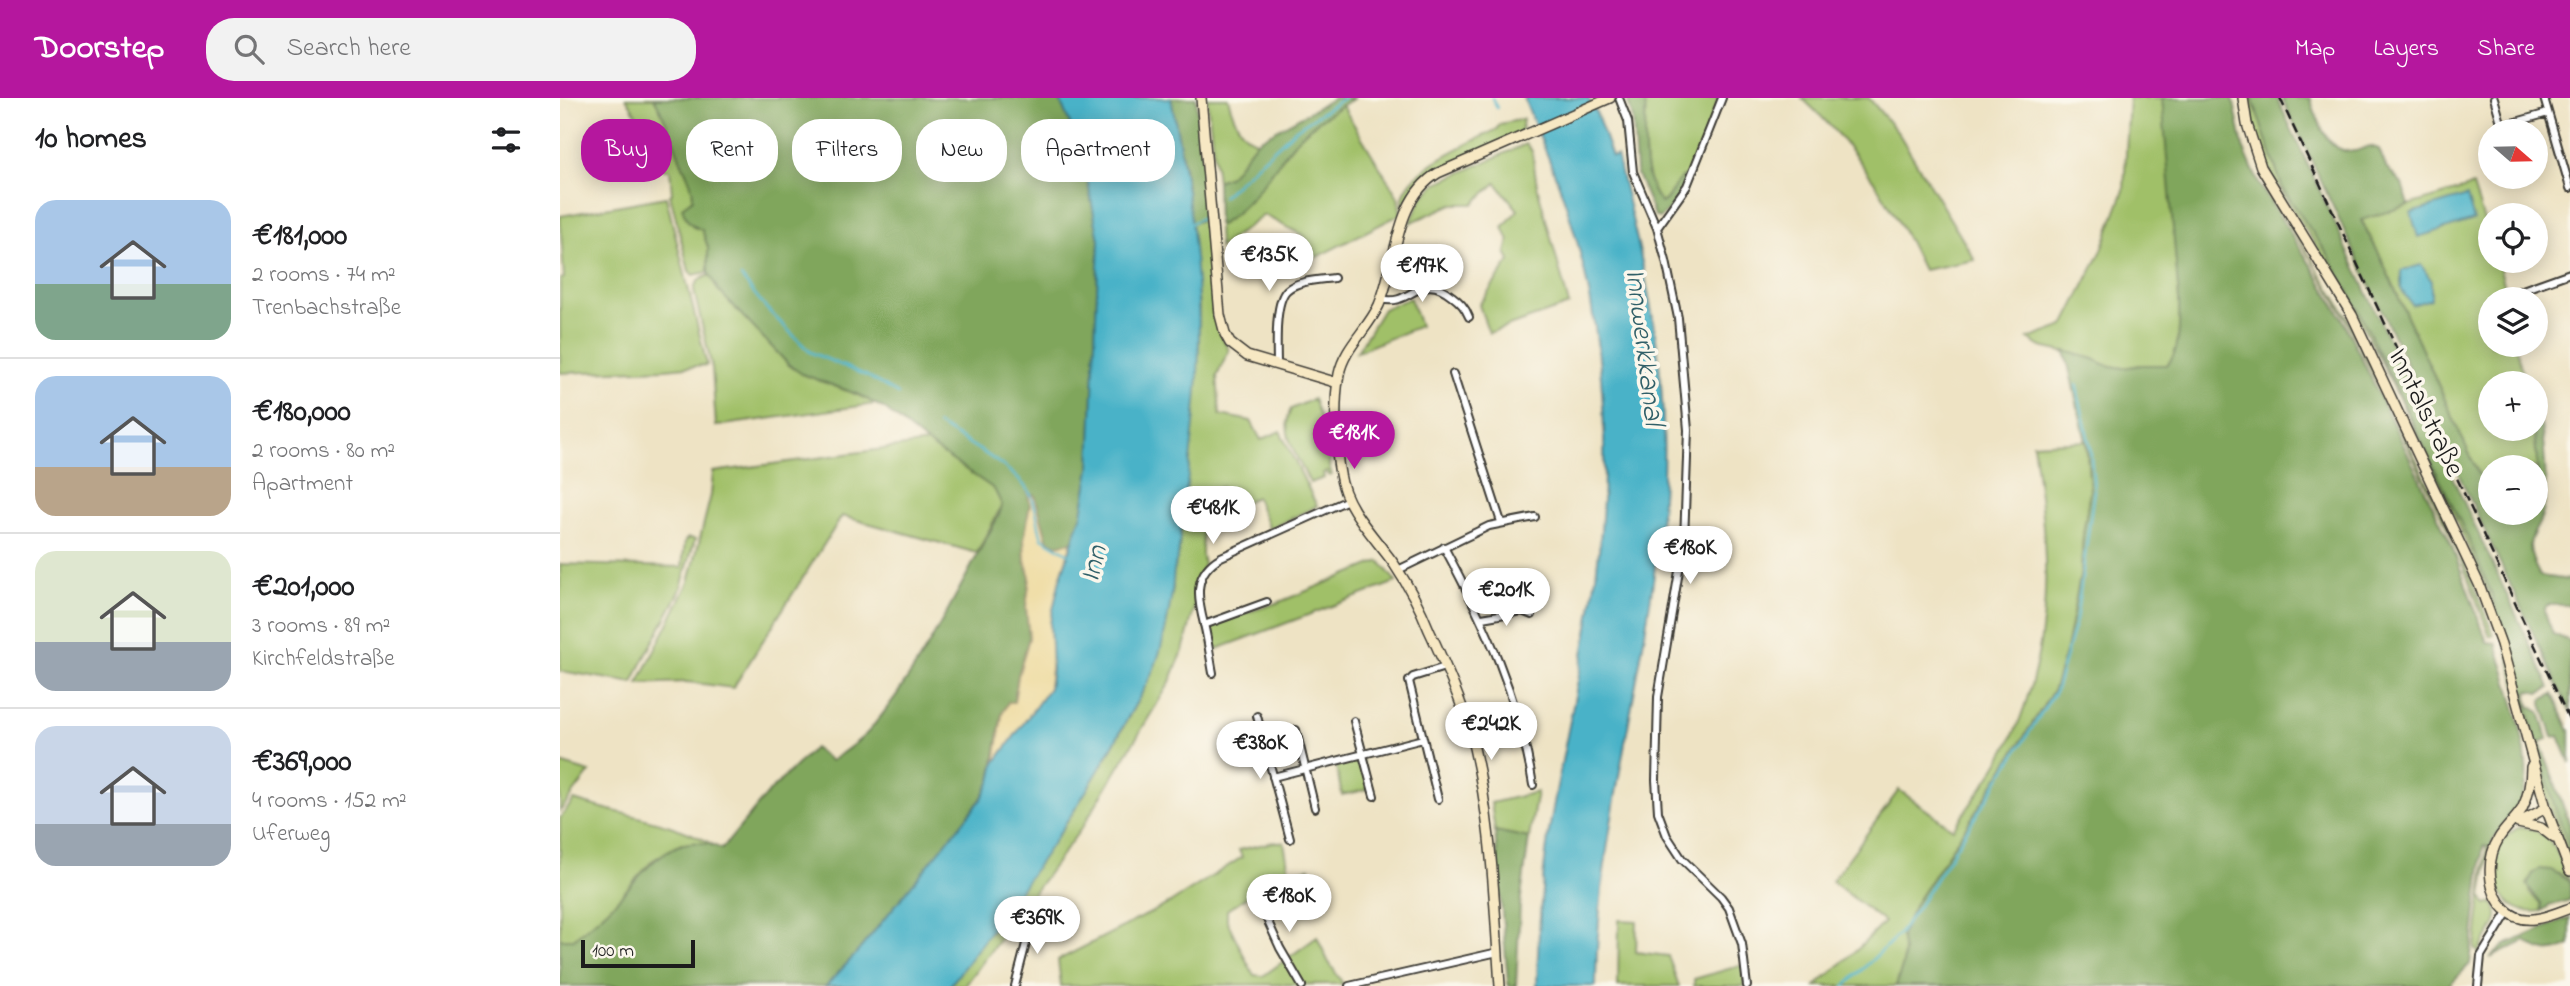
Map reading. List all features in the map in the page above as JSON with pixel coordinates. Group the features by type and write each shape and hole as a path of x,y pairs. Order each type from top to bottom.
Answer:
{"street":[{"path":"1201,98 1209,167 1218,303 1226,337 1237,350 1338,383"},
{"path":"1619,98 1628,121 1633,172 1657,228 1678,318 1688,430 1684,541 1658,697 1657,812 1667,836 1682,859 1729,908 1742,944 1747,986"},
{"path":"1657,228 1687,186 1722,98"},
{"name":"Inntalstraße","path":"2243,98 2247,124 2261,167 2352,314 2460,540 2501,644 2546,808 2570,871"},
{"path":"2494,98 2502,126 2548,113"},
{"path":"2544,98 2570,188"},
{"path":"1500,986 1487,824 1471,736 1429,628 1398,570 1348,500 1339,468 1338,383 1343,361 1381,299 1409,206 1425,183 1438,173 1607,100"},
{"path":"2531,287 2570,273"},
{"path":"1277,365 1277,330 1283,296 1288,289 1302,283 1334,278"},
{"path":"1381,299 1395,300 1431,285 1438,285 1462,303 1469,317"},
{"path":"1453,374 1501,522"},
{"path":"1213,673 1198,604 1204,573 1213,562 1348,500"},
{"path":"1398,570 1471,533 1501,522 1535,517"},
{"path":"1444,547 1482,618 1514,697 1533,785"},
{"path":"1204,625 1267,602"},
{"path":"1482,618 1522,611 1532,615"},
{"path":"1438,799 1409,681 1413,677 1445,667"},
{"path":"1257,716 1290,839"},
{"path":"1354,721 1374,796"},
{"path":"1296,730 1315,808"},
{"path":"1273,777 1423,739"},
{"path":"2531,758 2528,795 2518,814 2497,840 2491,878 2496,896 2508,912 2520,918 2537,919 2570,908"},
{"path":"2506,830 2546,808"},
{"path":"2518,823 2544,829 2558,842"},
{"path":"1255,893 1280,948 1302,986"},
{"path":"2478,986 2481,956 2508,912"},
{"path":"1015,986 1030,928 1036,916"},
{"path":"1349,986 1498,952"}],"green space":[{"path":"626,98 654,98 666,119 639,119"},
{"path":"654,98 1059,98 1068,119 1021,119 1021,182 1088,182 1099,240 1090,469 1082,514 1072,542 1057,545 1047,540 1035,496 1028,493 1030,504 1024,539 1025,560 1030,577 1026,607 1029,638 1014,702 1002,714 991,781 981,799 954,834 855,955 826,986 560,986 560,939 574,939 659,857 672,848 687,843 704,843 722,849 768,793 814,748 831,761 869,731 923,654 1002,505 994,489 927,443 885,409 859,395 802,374 789,365 718,290 708,272 708,247 702,230 691,224 683,212 682,207 693,199 690,182 778,182 778,119 686,119 686,171 672,136 672,119 665,119"},
{"path":"1171,98 1196,98 1209,217 1190,224 1186,178"},
{"path":"1207,98 1228,98 1241,130 1257,141 1230,176 1217,181"},
{"path":"1334,98 1355,98 1301,136 1250,199 1218,226 1217,181 1230,176 1257,141"},
{"path":"1627,98 1647,98 1646,168 1654,192 1661,203 1682,177 1688,177 1672,205 1659,218 1654,215 1636,172 1633,119"},
{"path":"1647,98 1719,98 1688,177 1678,181 1664,203 1661,203 1654,192 1646,168"},
{"path":"1802,98 1869,98 1899,134 1975,260 1923,270 1871,177 1840,136"},
{"path":"2129,98 2162,98 2164,102 2179,325 2176,351 2168,365 2123,368 2041,347 2028,339 2064,326 2101,252 2124,190"},
{"path":"2162,98 2233,98 2243,147 2259,184 2342,318 2451,544 2487,642 2496,643 2523,739 2526,759 2524,792 2490,847 2483,846 2470,964 2448,986 1896,986 1903,964 1901,936 1915,904 2032,727 2054,689 2066,650 2081,572 2090,491 2087,446 2065,351 2123,368 2167,365 2175,351 2179,334 2179,300"},
{"path":"2249,98 2252,98 2283,189 2330,258 2359,311 2468,538 2492,595 2524,695 2554,805 2570,850 2570,860 2549,806 2502,633 2481,577 2379,357 2341,286 2271,174 2253,125"},
{"path":"2252,98 2277,98 2550,688 2540,693 2529,691 2527,696 2529,706 2540,712 2548,739 2540,742 2570,825 2570,850 2554,805 2524,695 2492,595 2468,538 2359,311 2330,258 2283,189"},
{"path":"2282,98 2310,98 2329,141 2344,150 2356,151 2370,146 2379,149 2386,167 2402,184 2409,205 2361,220 2478,473 2478,516"},
{"path":"1342,105 1398,197 1401,214 1315,258 1304,236 1264,215 1219,248 1218,226 1251,199 1300,137"},
{"path":"1523,119 1521,133 1423,180 1403,206 1404,193 1424,170 1455,150 1497,129 1500,124"},
{"path":"672,134 686,171 686,182 691,182 693,186 693,227 702,230 708,247 708,272 693,275 689,271 670,195"},
{"path":"1526,144 1532,151 1537,186 1569,305 1489,333 1479,305 1510,261 1506,252 1509,241 1503,227 1518,210 1496,183 1473,204 1452,204 1410,223 1423,196 1437,183"},
{"path":"2473,186 2478,203 2478,273 2501,273 2505,287 2478,287 2478,357 2518,357 2522,371 2478,371 2478,441 2535,441 2536,455 2478,455 2478,473 2361,219"},
{"path":"2266,189 2347,316 2456,541 2494,635 2490,636 2454,542 2345,317"},
{"path":"666,197 707,365 560,373 560,279 564,278 560,216"},
{"path":"1209,217 1217,328 1229,350 1217,376 1220,415 1251,421 1261,440 1280,431 1317,506 1269,529 1256,497 1230,508 1221,487 1203,493 1204,564 1183,651 1169,684 1083,826 965,986 950,986 1068,821 1108,755 1155,665 1173,589 1173,569 1178,557 1194,412 1199,307 1190,224"},
{"path":"710,275 718,290 789,365 876,404 716,426 712,368 694,291 697,282"},
{"path":"1410,298 1420,326 1357,352 1383,309"},
{"path":"1313,399 1326,434 1331,440 1329,467 1332,475 1323,473 1324,478 1310,483 1292,447 1287,428 1291,409"},
{"path":"2086,441 2090,491 2081,572 2066,650 2054,689 1915,904 1901,936 1903,964 1896,986 1816,986 1884,922 1832,881 1899,790 1953,829 1990,776 2014,734 2031,684 2044,616 2045,549 2033,444"},
{"path":"2535,441 2543,441 2544,455 2536,455"},
{"path":"927,443 995,489 1002,505 977,553 842,516 733,688 687,682 638,684 689,582 711,495 713,472"},
{"path":"2482,525 2538,525 2530,550 2540,576 2570,580 2570,605 2547,605 2544,610 2553,634 2570,641 2570,712"},
{"path":"688,538 695,539 680,591 633,683 560,671 560,564 682,567 685,541"},
{"path":"1380,561 1396,582 1212,651 1205,626 1277,603"},
{"path":"2553,694 2570,731 2570,763 2559,736 2553,737 2542,704 2542,700"},
{"path":"1362,759 1370,789 1342,795 1336,766"},
{"path":"560,763 590,772 560,811"},
{"path":"1537,792 1529,838 1495,831 1491,803"},
{"path":"574,800 662,823 712,844 681,844 653,860 612,906 574,939 560,939 560,818"},
{"path":"2520,827 2531,829 2547,838 2558,853 2570,881 2559,873 2530,892 2541,904 2542,911 2524,911 2511,904 2501,893 2496,879 2495,864 2499,849 2507,836"},
{"path":"1495,831 1529,838 1520,905 1516,986 1509,986 1508,982"},
{"path":"1284,842 1289,872 1310,868 1313,894 1297,896 1286,890 1276,891 1269,881 1257,882 1252,893 1227,910 1227,921 1251,970 1254,975 1263,976 1317,937 1343,984 1061,986 1058,960 1170,903 1242,857 1239,850"},
{"path":"2487,846 2490,847 2482,896 2486,905 2493,903 2497,916 2479,953 2475,949"},
{"path":"2539,869 2551,870 2570,882 2570,900 2542,911 2541,904 2527,885 2533,873"},
{"path":"2570,917 2570,945 2547,951 2525,941 2490,958 2505,945"},
{"path":"1619,920 1637,921 1636,952 1668,956 1679,986 1618,986"},
{"path":"1742,965 1745,986 1694,986 1694,979"}],"sand":[{"path":"1028,493 1035,496 1047,539 1057,545 1072,542 1060,579 1049,688 995,763 1002,714 1008,702 1014,702 1029,638 1026,607 1030,577 1025,560 1024,539 1030,504"}],"water":[{"name":"Inn","path":"1059,98 1171,98 1177,128 1194,247 1199,338 1194,420 1178,557 1161,648 1145,688 1086,792 1020,890 950,986 826,986 855,955 981,800 991,781 995,763 1049,688 1052,670 1050,623 1060,579 1082,514 1090,469 1099,240 1088,182 1175,182 1175,119 1068,119"},
{"name":"Innwerkkanal","path":"1524,98 1588,98 1596,112 1612,157 1617,156 1628,200 1651,310 1661,382 1663,459 1659,534 1643,647 1604,872 1596,986 1537,986 1540,912 1546,856 1597,570 1604,491 1604,451 1600,370 1588,289 1563,197"},
{"path":"2467,196 2474,220 2418,237 2411,213"},
{"path":"2421,265 2431,280 2431,299 2412,305 2401,289 2401,271"}],"waterway":[{"path":"1222,197 1296,129 1344,98"},
{"path":"1492,98 1497,108"},
{"path":"1188,225 1203,217"},
{"path":"741,277 767,309 810,352 867,376 898,394"},
{"path":"1845,986 1898,935 1918,907 2056,690 2076,620 2094,490 2090,446 2076,384"},
{"name":"Inn","path":"938,425 992,458 1018,478 1033,500 1042,538 1069,554"}],"railway":[{"path":"2280,98 2570,721"}]}
